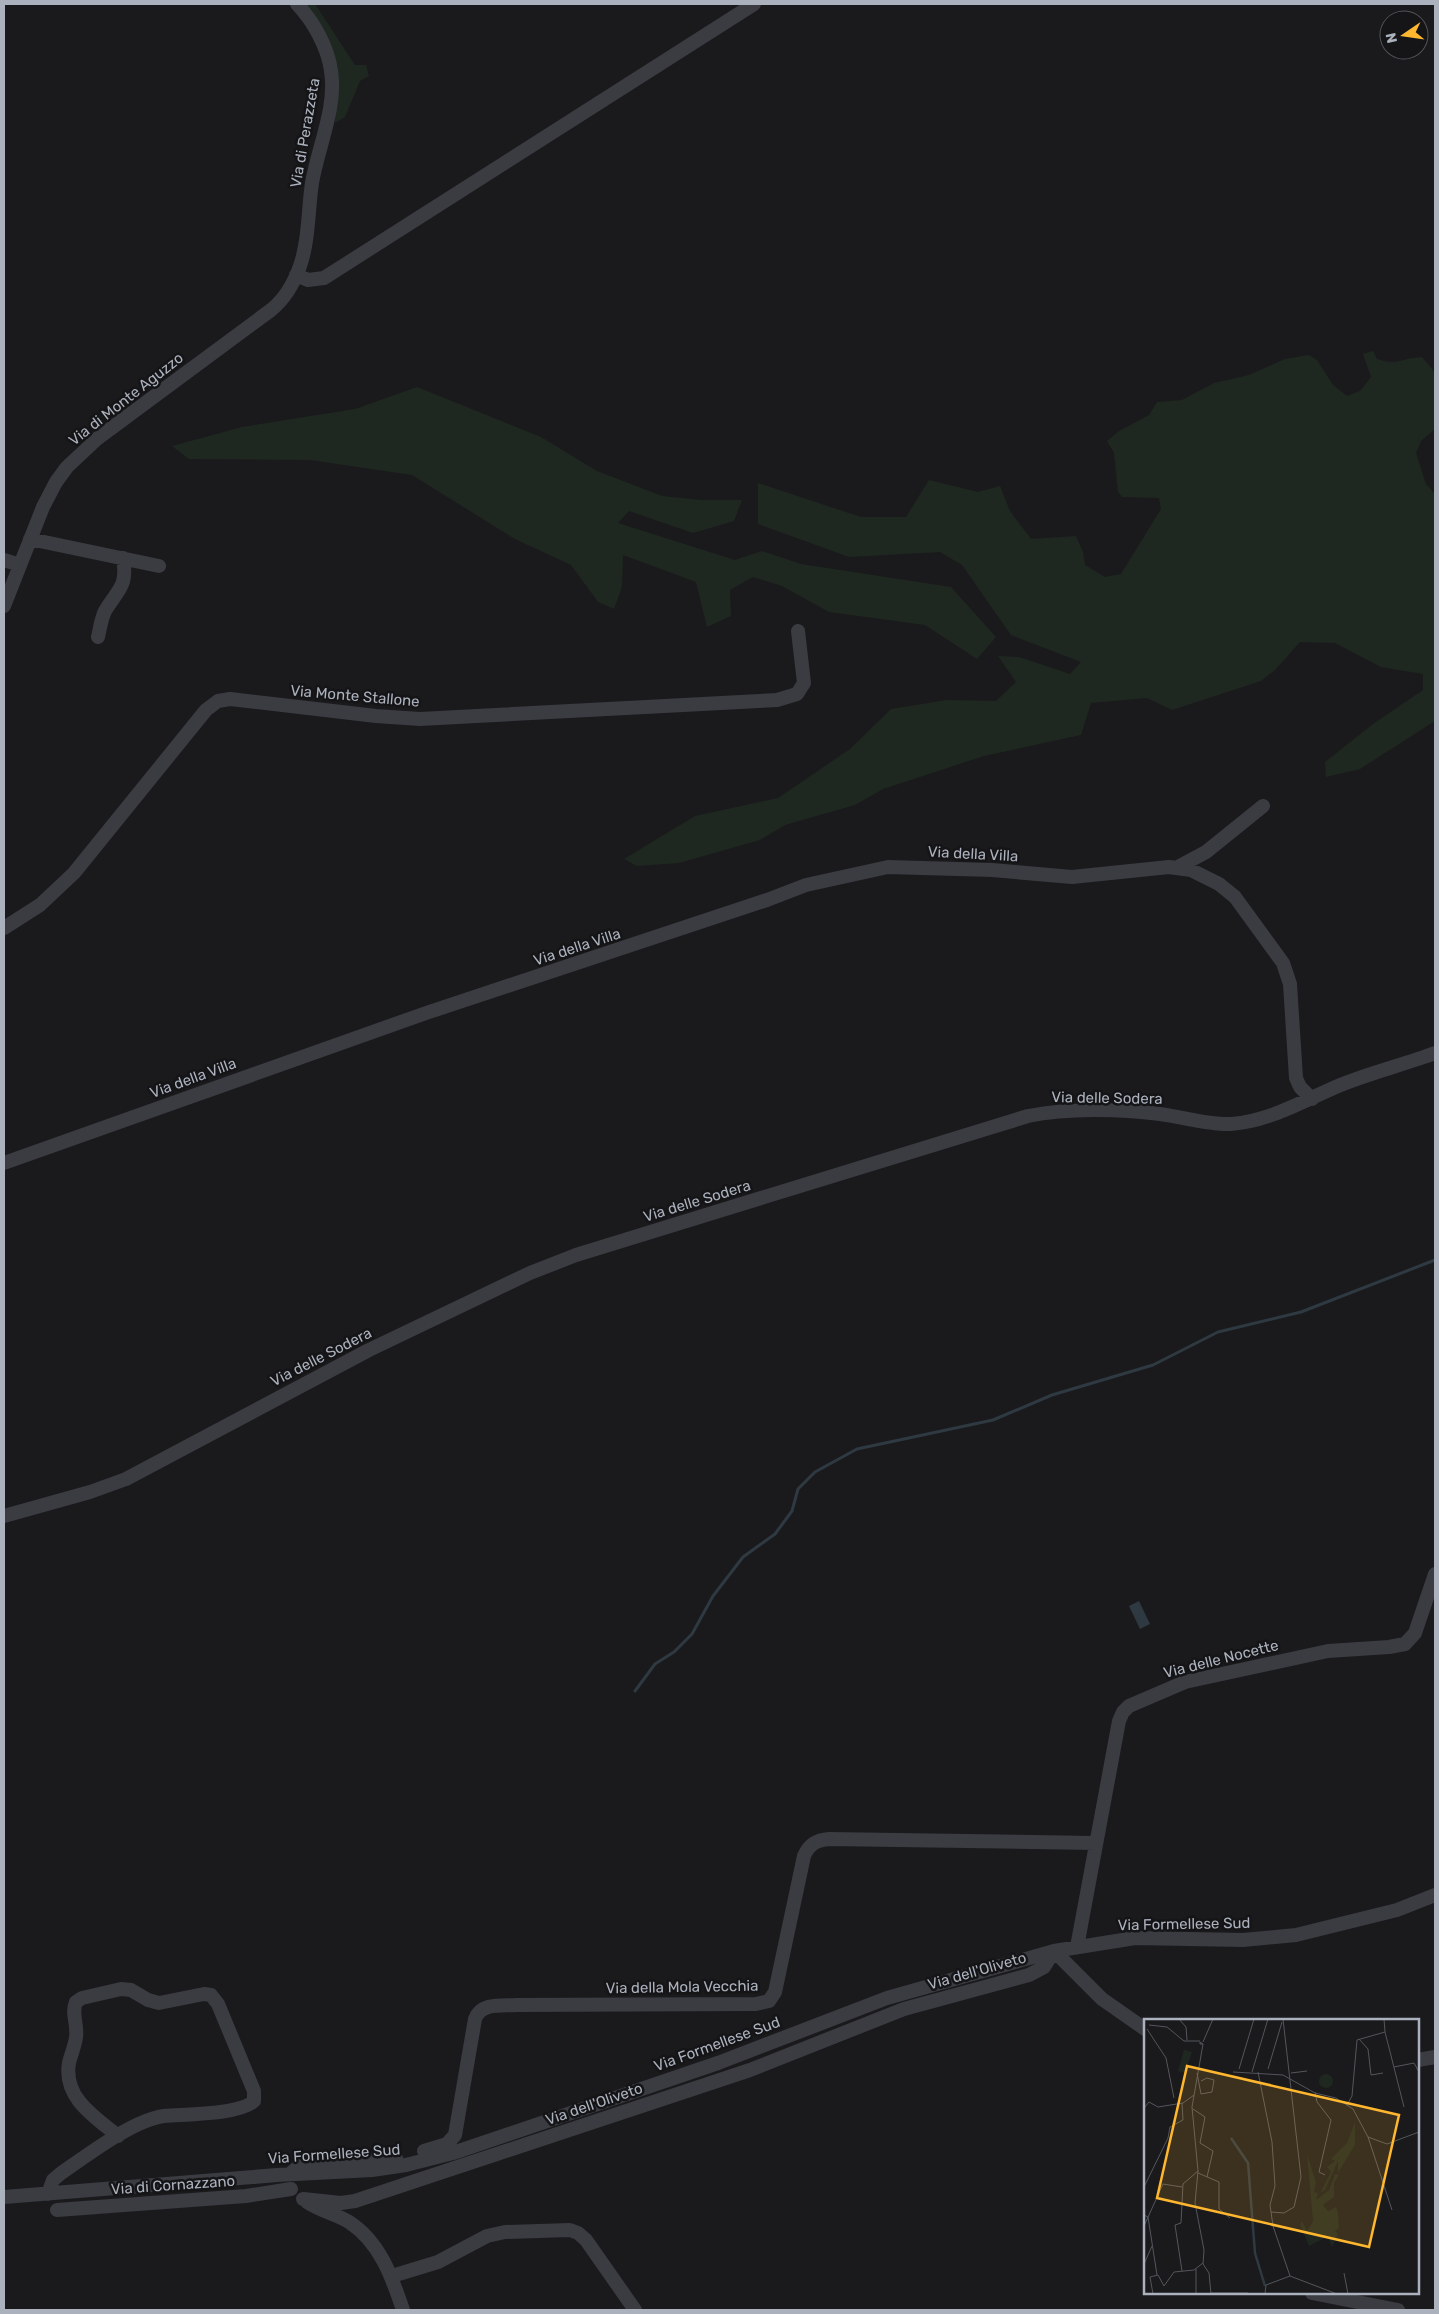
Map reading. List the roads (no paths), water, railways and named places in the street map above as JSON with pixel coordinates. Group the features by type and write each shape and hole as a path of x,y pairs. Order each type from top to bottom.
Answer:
{"street":[{"name":"Via di Perazzeta","path":"296,276 303,254 312,184 329,106 332,79 329,62 317,33 297,4"},
{"path":"296,276 308,280 324,278 754,4"},
{"name":"Via di Monte Aguzzo","path":"4,606 49,494 71,464 125,418 271,310 285,296 296,276"},
{"path":"30,539 159,566"},
{"path":"98,638 105,612 124,582 123,558"},
{"path":"4,560 20,564"},
{"name":"Via Monte Stallone","path":"4,928 40,905 69,879 206,710 218,701 230,699 376,716 420,718 776,700 797,694 804,683 798,631"},
{"name":"Via della Villa","path":"1178,867 1206,852 1263,806"},
{"name":"Via della Villa","path":"4,1163 420,1015 730,913 806,885 874,869 895,867 992,870 1072,877 1178,867 1202,874 1228,891 1284,963 1290,984 1296,1078 1300,1087 1312,1099"},
{"name":"Via delle Sodera","path":"4,1516 90,1492 126,1479 369,1350 530,1273 576,1255 1038,1114 1135,1112 1231,1124 1270,1116 1338,1086 1435,1054"},
{"name":"Via delle Nocette","path":"1077,1947 1119,1722 1126,1708 1164,1689 1192,1680 1328,1651 1389,1647 1405,1644 1414,1634 1435,1574"},
{"name":"Via della Mola Vecchia","path":"283,2174 306,2163 391,2159 433,2148 452,2140 457,2130 476,2017 479,2011 486,2007 517,2005 756,2004 769,2001 775,1992 804,1856 812,1844 818,1841 830,1839 1096,1843"},
{"name":"Via Formellese Sud","path":"4,2198 283,2174 385,2169 453,2153 718,2063 882,1999 1054,1951 1143,1938 1242,1940 1296,1936 1397,1910 1435,1895"},
{"path":"1054,1951 1102,1999 1144,2028"},
{"name":"Via dell'Oliveto","path":"303,2199 350,2202 475,2163 750,2070 904,2009 1030,1975 1044,1967 1054,1951"},
{"path":"48,2194 52,2183 60,2174 118,2136 154,2118 207,2113 247,2106 254,2101 254,2090 218,2004 211,1995 204,1994 159,2003 124,1988 82,1998 76,2002 74,2009 77,2034 68,2068 71,2087 85,2109 118,2136"},
{"path":"1419,2060 1435,2057"},
{"path":"283,2174 291,2189 303,2199 317,2208 347,2221 358,2229 381,2257 392,2276 403,2310"},
{"name":"Via di Cornazzano","path":"57,2210 246,2196 291,2189"},
{"path":"392,2276 431,2265 476,2240 491,2235 570,2230 578,2233 586,2240 635,2310"},
{"path":"1317,2294 1398,2310"}],"waterway":[{"path":"635,1691 655,1664 674,1652 692,1634 713,1596 743,1557 775,1534 792,1511 798,1489 815,1472 857,1449 993,1420 1052,1395 1153,1365 1218,1332 1301,1312 1435,1260"}]}
